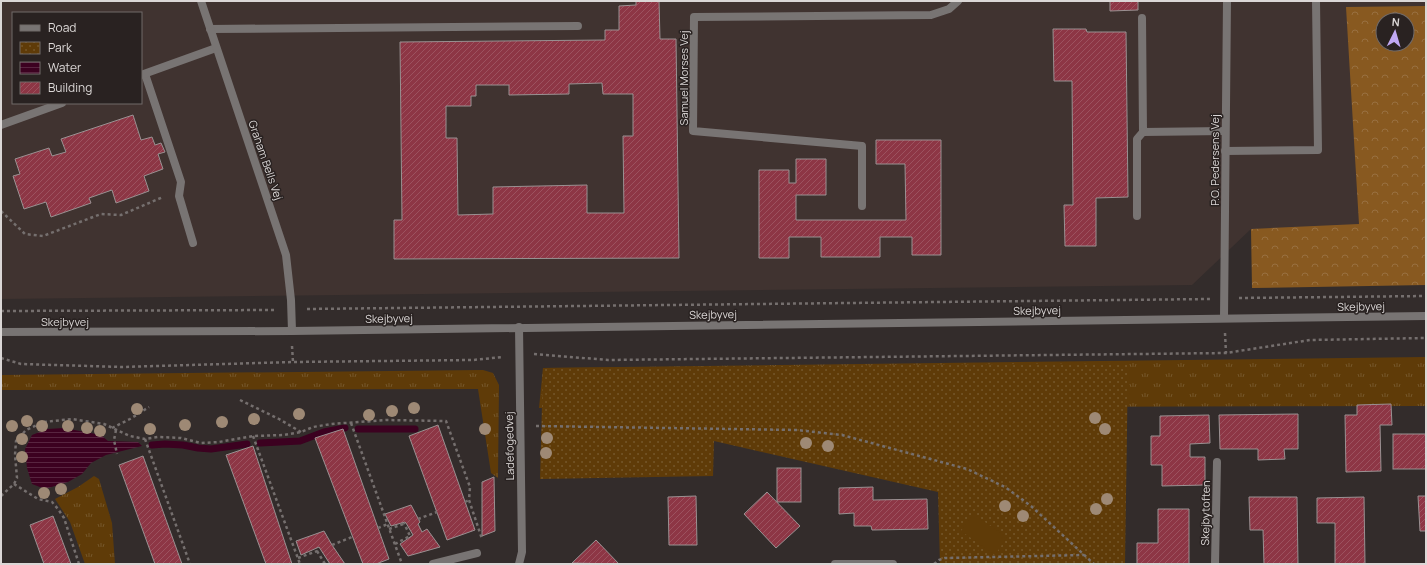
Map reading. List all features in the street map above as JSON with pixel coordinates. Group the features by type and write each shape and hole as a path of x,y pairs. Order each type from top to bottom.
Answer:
{"street":[{"name":"Graham Bells Vej","path":"201,1 286,255 292,331"},
{"name":"Samuel Morses Vej","path":"862,206 862,146 693,131 694,17 931,15 949,9 958,1"},
{"name":"P.O. Pedersens Vej","path":"1224,318 1227,1"},
{"path":"1225,151 1318,150 1316,1"},
{"path":"1137,216 1137,139 1143,132 1142,18"},
{"path":"210,29 578,26"},
{"path":"193,243 179,196 181,182 143,74 216,48"},
{"path":"1,125 59,104"},
{"path":"1143,132 1225,131"},
{"name":"Skejbyvej","path":"1,332 292,331 1426,316"},
{"name":"Ladefogedvej","path":"519,327 522,552 519,564"},
{"name":"Skejbytoften","path":"1215,564 1216,462"},
{"path":"433,564 477,553"},
{"path":"835,564 893,564"}],"path":[{"path":"1,210 25,234 43,236 101,214 121,215 180,190"},
{"path":"1,311 1426,296"},
{"path":"1,358 21,364 122,367 293,362 473,360 539,354 608,360 1226,353 1310,340 1426,338"},
{"path":"240,400 279,419 301,432"},
{"path":"111,428 130,419 149,407"},
{"path":"1,496 14,484 17,478 15,455 16,441 26,430 44,422 72,419 104,424 130,436 145,439 158,437 181,438 201,443 218,442 253,436 283,435 301,432 313,427 387,420 446,421 470,487 469,500 482,539"},
{"path":"351,424 402,564"},
{"path":"536,426 798,430 842,435 967,469 1005,487 1031,506 1094,564"},
{"path":"116,430 114,440 117,454"},
{"path":"253,436 300,564"},
{"path":"145,439 190,564"},
{"path":"14,484 38,499 52,502 58,509 64,518 80,564"},
{"path":"465,502 469,500"},
{"path":"418,518 437,512"},
{"path":"389,529 405,523 410,536 395,544"},
{"path":"378,528 388,524"},
{"path":"332,545 352,537"},
{"path":"298,558 319,550 325,564"},
{"path":"934,564 945,558 1084,555"}],"shaded area":[{"path":"1,1 1426,1 1426,227 1251,229 1192,285 1,299"}],"green space":[{"path":"1426,6 1426,285 1252,288 1251,229 1359,224 1346,7"},
{"path":"1426,357 1426,406 539,408 543,368"},
{"path":"1128,363 1125,564 940,564 938,492 714,441 713,476 540,479 543,368"},
{"path":"483,370 493,373 499,385 498,478 491,473 478,389 1,390 1,375"},
{"path":"94,476 99,479 112,523 115,564 85,564 70,522 55,499 78,487"},
{"path":"973,514 1007,537 995,555 961,531"}],"water":[{"path":"64,428 101,435 108,441 138,442 142,446 106,455 91,463 82,474 68,482 45,489 32,484 27,468 25,449 32,435 47,429"}],"building":[{"path":"636,1 659,1 660,39 676,39 679,258 394,259 394,220 402,220 400,42 605,40 605,30 619,30 619,6 636,5","holes":["602,83 603,94 633,94 633,136 623,136 624,213 587,213 587,185 493,187 493,214 458,215 457,138 446,138 446,106 471,106 471,96 476,96 476,85 509,85 509,95 569,94 569,84"]},
{"path":"1110,1 1138,1 1138,10 1110,11"},
{"path":"1053,29 1086,29 1087,32 1126,32 1128,197 1096,198 1096,246 1065,246 1064,205 1073,205 1072,81 1054,81"},
{"path":"133,115 141,140 152,137 155,145 161,143 165,152 158,154 163,169 144,176 149,191 116,203 112,190 89,198 91,203 51,217 46,202 24,209 13,176 20,174 15,159 49,148 52,156 66,152 61,139"},
{"path":"876,140 941,140 941,255 912,255 912,237 880,237 880,257 821,257 821,237 789,237 789,258 759,258 759,170 789,170 789,183 796,183 796,159 826,159 826,195 796,195 796,220 906,220 905,164 876,164"},
{"path":"1391,404 1392,425 1380,425 1381,471 1346,472 1345,415 1357,415 1357,405"},
{"path":"1298,414 1298,449 1284,449 1285,459 1258,460 1258,449 1220,449 1219,415"},
{"path":"1209,415 1210,443 1190,444 1190,457 1205,457 1205,485 1162,486 1162,465 1151,465 1151,436 1160,436 1160,416"},
{"path":"438,425 475,530 447,540 409,436"},
{"path":"343,429 389,559 376,564 363,564 315,438"},
{"path":"1393,434 1426,434 1426,469 1393,469"},
{"path":"253,446 292,564 266,564 226,455"},
{"path":"143,456 182,564 155,564 119,465"},
{"path":"777,468 801,468 801,502 777,502"},
{"path":"494,477 495,531 482,536 482,482"},
{"path":"873,487 873,500 927,499 928,529 872,530 871,526 854,526 854,513 839,514 839,488"},
{"path":"767,492 800,526 776,548 744,514"},
{"path":"696,496 697,545 669,545 668,497"},
{"path":"1418,496 1426,496 1426,531 1420,531"},
{"path":"1249,497 1297,497 1298,564 1264,564 1263,530 1250,530"},
{"path":"1364,497 1365,564 1335,564 1335,523 1317,523 1317,498"},
{"path":"411,505 420,522 418,524 422,532 427,529 440,547 408,556 400,544 413,535 405,522 391,526 385,514"},
{"path":"1158,509 1189,509 1189,564 1137,564 1137,543 1158,543"},
{"path":"53,516 71,564 44,564 30,525"},
{"path":"324,531 345,564 330,564 319,547 301,555 296,541"},
{"path":"596,540 619,564 572,563"}],"waterway":[{"path":"260,443 300,441 324,432 345,428"},
{"path":"358,429 415,429"},
{"path":"152,445 183,445 211,449 247,444"}]}
